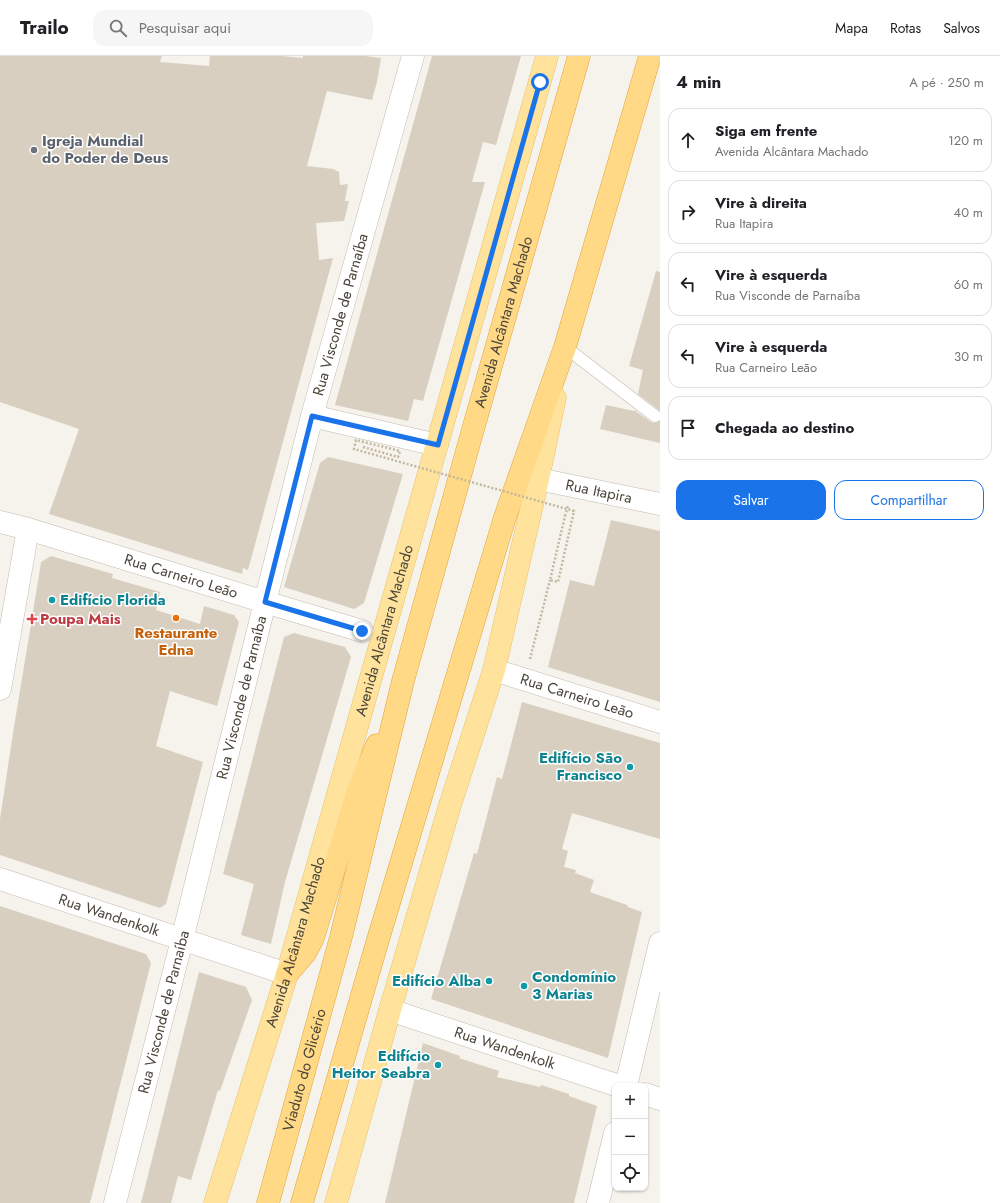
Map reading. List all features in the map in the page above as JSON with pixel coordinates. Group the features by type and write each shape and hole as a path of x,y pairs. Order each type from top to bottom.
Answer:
{"highway":[{"name":"Avenida Alcântara Machado","path":"341,937 403,681 579,56"},
{"path":"302,1203 377,943 505,517 565,347 650,56"},
{"path":"287,974 306,953 313,938 359,788 403,681"},
{"name":"Viaduto do Glicério","path":"268,1203 341,937"}],"main road":[{"name":"Avenida Alcântara Machado","path":"215,1203 287,974 547,56"},
{"path":"336,1203 390,1010 450,805 494,670 538,479 565,347"}],"street":[{"name":"Rua Visconde de Parnaíba","path":"115,1203 312,416 409,60"},
{"path":"312,416 438,445"},
{"name":"Rua Itapira","path":"538,479 660,504"},
{"name":"Rua Carneiro Leão","path":"0,522 362,631"},
{"path":"0,689 28,530"},
{"name":"Rua Carneiro Leão","path":"494,670 660,722"},
{"name":"Rua Wandenkolk","path":"0,879 287,974"},
{"path":"627,1083 660,943"},
{"name":"Rua Wandenkolk","path":"390,1010 612,1084"},
{"path":"648,1095 660,1099"},
{"path":"598,1203 612,1145"}],"lane":[{"path":"565,347 655,416"}],"path":[{"path":"362,447 398,457 400,451 356,440 354,449 574,511 558,582 550,580"},
{"path":"525,680 565,516"}],"building":[{"path":"0,56 162,56 160,62 209,66 210,56 282,56 303,58 303,56 365,56 381,58 372,100 327,91 307,166 333,169 339,172 340,185 348,184 345,201 349,201 344,221 316,223 319,260 333,258 248,570 243,568 242,574 49,514 79,429 0,402"},
{"path":"432,56 521,56 496,145 483,142 472,182 485,182 423,401 414,399 408,421 335,405"},
{"path":"656,271 660,272 660,411 638,394 643,370 629,366"},
{"path":"606,405 634,410 654,423 660,421 660,443 600,429"},
{"path":"328,457 403,474 364,603 354,609 284,587 320,463"},
{"path":"611,520 660,531 660,702 548,667 570,580 594,586"},
{"path":"51,556 113,574 112,578 160,592 156,610 200,624 204,606 234,615 239,622 217,706 170,691 156,746 203,762 166,904 160,908 0,855 0,819 41,562"},
{"path":"294,633 345,647 351,657 285,882 271,944 241,935 254,884 223,874 284,637"},
{"path":"522,702 660,743 660,839 572,813 562,849 568,851 564,867 576,870 575,873 594,880 590,892 642,912 608,1058 431,999 474,853 477,854 497,777 502,779"},
{"path":"0,906 146,954 151,963 90,1203 0,1203"},
{"path":"199,972 246,987 252,1000 220,1091 218,1090 191,1180 178,1176 171,1203 141,1203"},
{"path":"423,1043 460,1056 459,1058 499,1071 497,1077 540,1087 541,1085 569,1094 569,1096 597,1106 574,1203 385,1203"}],"place":[{"name":"Igreja Mundial do Poder de Deus","path":"34,150"},
{"name":"Edifício Florida","path":"52,600"},
{"name":"Restaurante Edna","path":"176,618"},
{"name":"Poupa Mais","path":"32,619"},
{"name":"Edifício São Francisco","path":"630,767"},
{"name":"Edifício Alba","path":"489,981"},
{"name":"Condomínio 3 Marias","path":"524,986"},
{"name":"Edifício Heitor Seabra","path":"438,1065"}],"route":[{"path":"362,631 265,602 312,416 438,445 540,82"}]}
